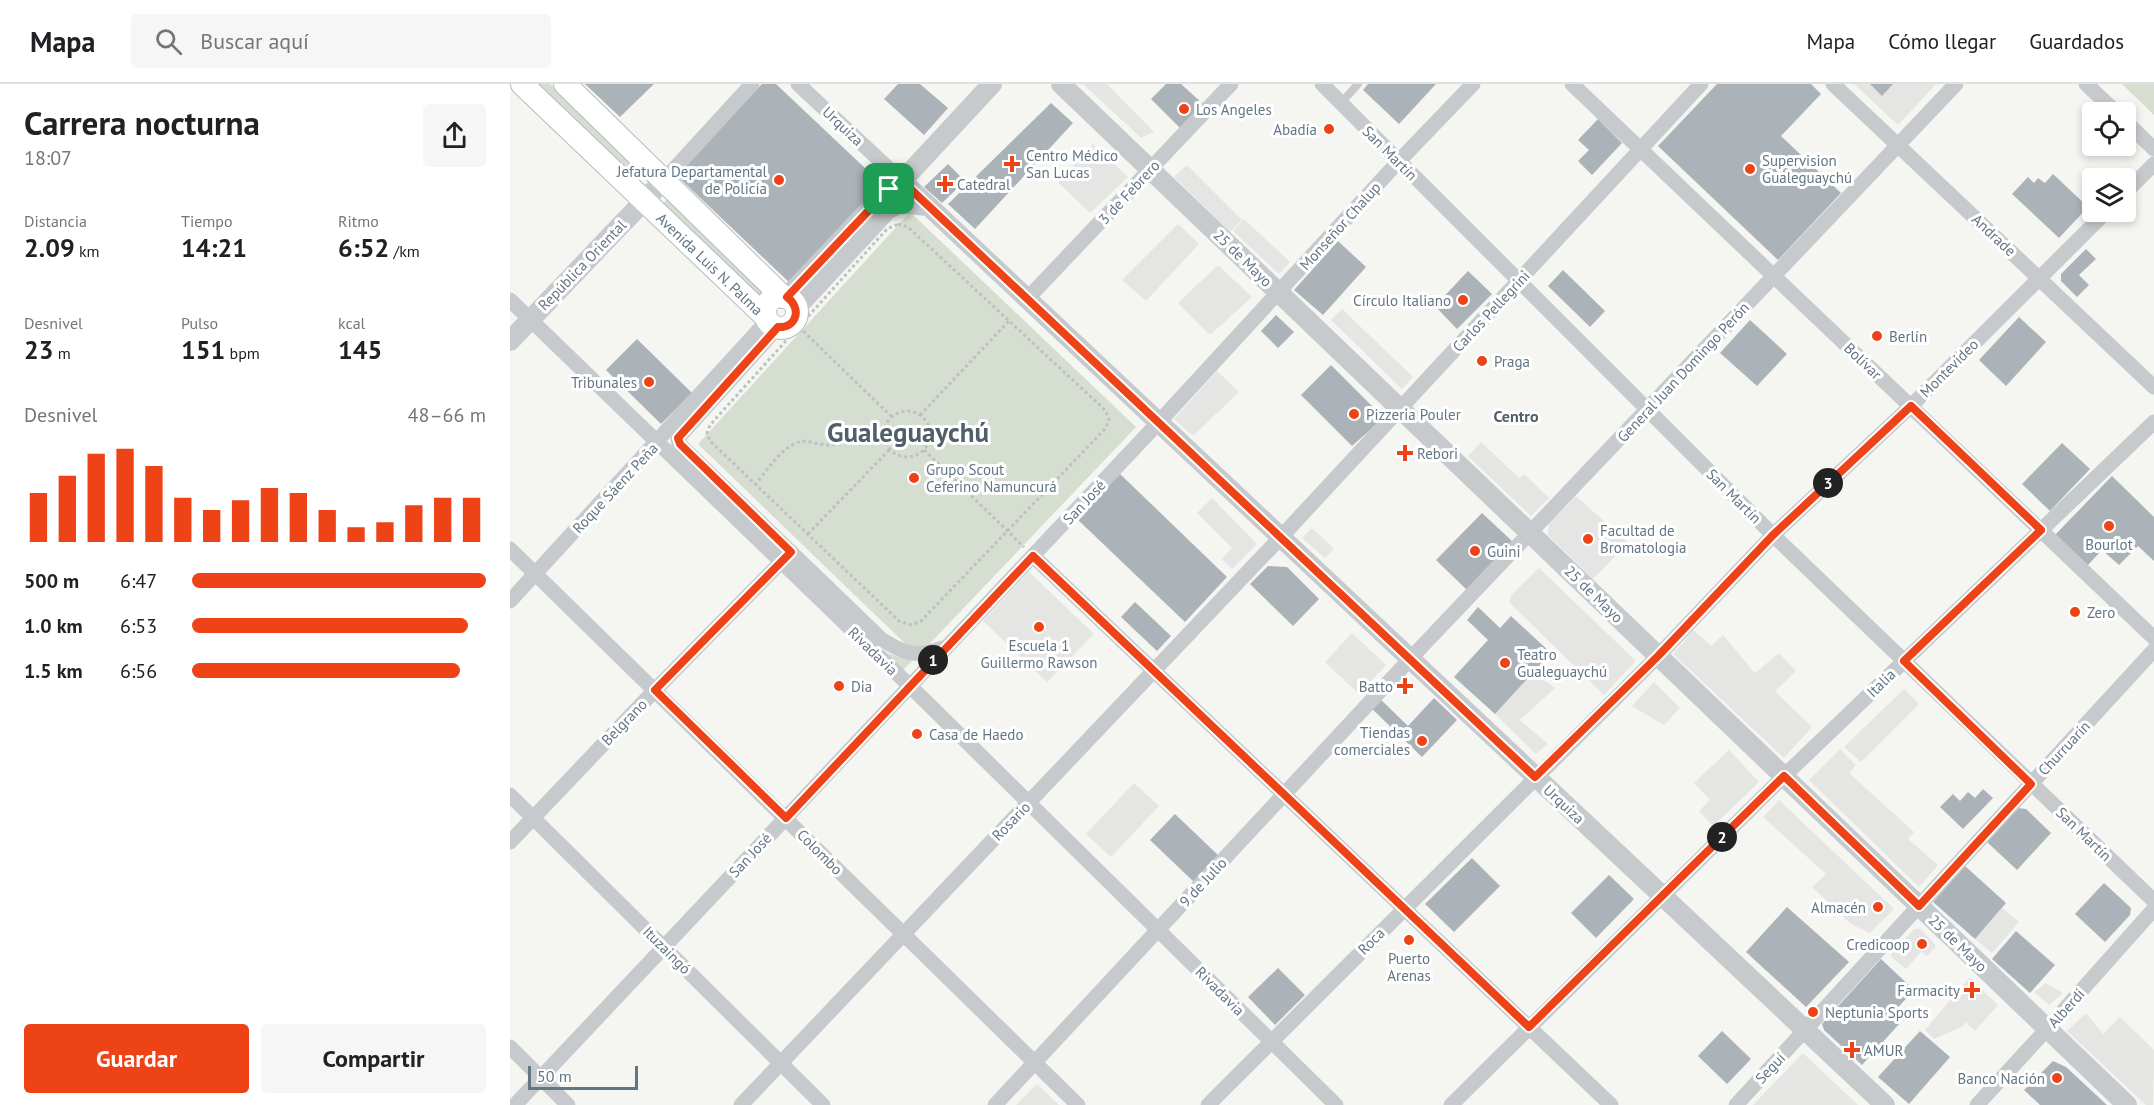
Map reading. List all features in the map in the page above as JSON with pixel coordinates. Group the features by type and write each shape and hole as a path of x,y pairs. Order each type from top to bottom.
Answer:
{"main road":[{"name":"Avenida Luis N. Palma","path":"522,84 644,201 784,314"},
{"name":"Avenida Luis N. Palma","path":"565,84 664,180 784,314"}],"street":[{"name":"República Oriental","path":"510,341 752,84"},
{"name":"Urquiza","path":"798,84 1885,1105"},
{"name":"Roque Sáenz Peña","path":"510,601 657,442 784,314 889,189 902,181 992,84"},
{"name":"25 de Mayo","path":"1061,84 2127,1105"},
{"name":"3 de Febrero","path":"1027,299 1231,84"},
{"name":"San Martín","path":"1322,84 1773,535 2154,901"},
{"name":"Monseñor Chalup","path":"1159,422 1398,162 1473,84"},
{"name":"Bolívar","path":"1572,84 2154,638"},
{"name":"Carlos Pellegrini","path":"1281,537 1701,84"},
{"name":"Andrade","path":"1833,84 2154,387"},
{"name":"General Juan Domingo Perón","path":"1410,659 1956,84"},
{"path":"2086,84 2105,102"},
{"path":"2136,132 2154,149"},
{"path":"2136,182 2154,164"},
{"path":"784,314 888,209 900,203 927,206"},
{"name":"Montevideo","path":"1535,777 1658,656 1773,535 1911,406 2096,222"},
{"name":"Rivadavia","path":"510,300 657,442 881,639 902,652 927,654 945,647"},
{"name":"Rivadavia","path":"784,314 678,438 680,444 910,686 1336,1105"},
{"name":"San José","path":"515,1105 1159,422"},
{"name":"Italia","path":"1451,1105 1784,776 2154,422"},
{"name":"Rosario","path":"741,1105 1281,537"},
{"name":"Colombo","path":"510,549 1078,1105"},
{"path":"1033,556 1611,1105"},
{"name":"Belgrano","path":"510,842 786,557"},
{"name":"Churruarín","path":"1804,1031 2154,650"},
{"name":"9 de Julio","path":"995,1105 1410,659"},
{"name":"Roca","path":"1208,1105 1535,777"},
{"name":"Ituzaingó","path":"510,795 823,1105"},
{"name":"Alberdi","path":"1977,1105 2154,909"},
{"name":"Seguí","path":"1736,1105 1804,1031"},
{"path":"510,1047 568,1105"}],"lane":[{"path":"1341,103 1358,84"}],"path":[{"path":"897,224 908,227 1009,321 1105,410 1109,419 1106,428 921,621 911,625 898,621 710,441 707,433 710,425 784,314 887,229 897,224"},
{"path":"784,314 892,417"},
{"path":"920,415 1009,321"},
{"path":"901,412 920,415 927,422 930,432 929,442 917,455 899,456 890,449 885,433 887,424 892,417 901,412"},
{"path":"755,485 794,444 812,442 836,445 885,433"},
{"path":"807,535 890,449"},
{"path":"924,450 1033,556"}],"shaded area":[{"path":"534,84 550,84 639,169 631,177"},
{"path":"1083,84 1107,84 1154,132 1141,138"},
{"path":"1854,84 1936,84 1898,125"},
{"path":"2122,84 2154,84 2154,115"},
{"path":"1093,144 1128,177 1090,213 1058,182"},
{"path":"1187,165 1242,220 1230,232 1174,177"},
{"path":"669,197 766,290 758,298 661,206"},
{"path":"910,212 1136,427 918,656 698,444"},
{"path":"1244,219 1290,262 1279,274 1233,231"},
{"path":"1178,224 1199,244 1146,301 1122,280"},
{"path":"1218,265 1252,297 1210,335 1178,303"},
{"path":"1342,309 1413,377 1402,389 1331,320"},
{"path":"1217,371 1239,392 1193,436 1174,419"},
{"path":"1481,442 1519,478 1524,474 1549,498 1531,516 1468,456"},
{"name":"Facultad de Bromatologia","path":"1576,496 1628,543 1593,579 1548,535 1549,524"},
{"path":"1212,498 1257,544 1232,569 1222,559 1232,548 1197,513"},
{"path":"1312,528 1334,549 1325,558 1302,538"},
{"path":"1539,568 1636,661 1604,695 1509,602 1512,594"},
{"name":"Escuela 1 Guillermo Rawson","path":"1029,572 1094,634 1047,682 983,621"},
{"path":"1694,630 1711,646 1723,635 1755,673 1779,653 1796,671 1775,691 1812,727 1784,758 1673,654"},
{"path":"1352,633 1386,665 1359,694 1325,662"},
{"path":"887,653 912,661 903,670"},
{"path":"1533,673 1555,688 1520,720 1548,744 1536,754 1495,714"},
{"path":"1654,682 1680,708 1664,725 1632,706"},
{"path":"1904,689 1919,704 1861,762 1844,747"},
{"path":"1840,749 1856,765 1849,773 1914,832 1908,839 1938,865 1919,887 1809,780"},
{"path":"1729,750 1759,782 1713,826 1699,811 1710,800 1694,783"},
{"path":"1134,783 1159,806 1111,857 1086,834"},
{"path":"1779,800 1894,909 1870,933 1851,924 1812,887 1826,874 1763,817"},
{"path":"2002,908 2019,922 1992,953 1975,939"},
{"path":"1914,929 1921,929 1936,946 1927,956 1921,952 1906,969 1890,956"},
{"path":"1969,978 1998,1005 1975,1031 1966,1022 1962,1027 1934,1039 1925,1030"},
{"path":"2046,983 2063,993 2049,1005 2034,992"},
{"path":"2086,1013 2103,1034 2120,1017 2154,1050 2153,1105 2146,1105 2067,1031"},
{"path":"1803,1053 1858,1105 1753,1105"},
{"path":"1037,1084 1059,1105 1016,1105"}],"building":[{"path":"585,84 654,84 620,117"},
{"name":"Jefatura Departamental de Policía","path":"762,84 776,84 884,186 792,285 675,174"},
{"path":"898,84 920,84 948,108 924,135 884,99"},
{"path":"1166,84 1181,84 1203,104 1180,128 1151,99"},
{"path":"1368,84 1436,84 1399,124 1363,90"},
{"name":"Supervision Gualeguaychú","path":"1717,84 1811,84 1821,94 1781,136 1841,193 1778,260 1658,146"},
{"path":"1870,84 1893,84 1882,96"},
{"name":"Centro Médico San Lucas","path":"1051,103 1073,123 975,229 948,204"},
{"path":"1598,119 1622,143 1592,175 1578,161 1589,150 1578,140"},
{"name":"Catedral","path":"948,164 965,181 942,203 924,187"},
{"path":"2053,174 2082,201 2082,213 2059,238 2012,194 2028,177 2034,183 2038,178 2045,183"},
{"path":"1338,241 1366,267 1323,315 1294,290"},
{"path":"2086,249 2096,259 2079,275 2089,285 2077,297 2061,281 2061,274"},
{"path":"1563,270 1605,311 1590,327 1548,286"},
{"name":"Círculo Italiano","path":"1468,271 1492,294 1457,329 1435,306"},
{"path":"1276,315 1294,332 1278,348 1261,331"},
{"path":"2019,317 2046,342 2006,386 1979,360"},
{"path":"1750,320 1787,354 1757,386 1720,353"},
{"name":"Tribunales","path":"637,339 692,393 661,424 606,370"},
{"path":"1331,365 1379,413 1379,422 1352,446 1301,395"},
{"path":"2062,443 2090,469 2050,511 2022,484"},
{"path":"1119,473 1227,577 1185,622 1076,518"},
{"name":"Bourlot","path":"2112,476 2154,517 2154,561 2138,546 2119,565 2102,550 2086,567 2054,536"},
{"name":"Guini","path":"1482,513 1513,542 1467,590 1436,560"},
{"path":"1268,566 1287,567 1319,599 1293,626 1250,584"},
{"path":"1135,602 1171,636 1157,651 1121,617"},
{"name":"Teatro Gualeguaychú","path":"1478,607 1500,628 1511,616 1551,653 1495,714 1454,677 1488,640 1467,620"},
{"name":"Tiendas comerciales","path":"1377,696 1408,726 1434,698 1457,720 1422,757 1368,705"},
{"path":"1983,789 1993,798 1963,829 1940,807 1953,794 1960,801 1968,792 1975,798"},
{"path":"2018,808 2026,809 2051,833 2017,870 1987,842"},
{"path":"1175,814 1219,856 1194,882 1150,840"},
{"path":"1472,858 1500,886 1454,932 1425,904"},
{"path":"1965,866 2006,903 1975,939 1933,902"},
{"path":"1609,875 1634,899 1596,938 1571,913"},
{"path":"2104,883 2131,908 2130,915 2105,942 2075,914"},
{"path":"1787,907 1849,962 1806,1007 1746,952"},
{"path":"2016,931 2055,965 2030,993 1992,959"},
{"path":"1881,959 1914,990 1891,1015 1900,1023 1862,1065 1824,1030 1822,1024"},
{"path":"1278,968 1305,995 1275,1025 1248,997"},
{"path":"1722,1031 1751,1059 1727,1084 1698,1056"},
{"path":"1920,1031 1950,1057 1909,1104 1878,1077"},
{"name":"Banco Nación","path":"2053,1061 2066,1067 2107,1105 2040,1105 2024,1090"}],"place":[{"name":"Los Angeles","path":"1184,109"},
{"name":"Abadía","path":"1329,129"},
{"name":"Centro Médico San Lucas","path":"1012,164"},
{"name":"Supervision Gualeguaychú","path":"1750,169"},
{"name":"Jefatura Departamental de Policía","path":"779,180"},
{"name":"Catedral","path":"945,184"},
{"name":"Círculo Italiano","path":"1463,300"},
{"name":"Berlín","path":"1877,336"},
{"name":"Praga","path":"1482,361"},
{"name":"Tribunales","path":"649,382"},
{"name":"Pizzeria Pouler","path":"1354,414"},
{"name":"Rebori","path":"1405,453"},
{"name":"Grupo Scout Ceferino Namuncurá","path":"914,478"},
{"name":"Bourlot","path":"2109,526"},
{"name":"Facultad de Bromatologia","path":"1588,539"},
{"name":"Guini","path":"1475,551"},
{"name":"Zero","path":"2075,612"},
{"name":"Escuela 1 Guillermo Rawson","path":"1039,627"},
{"name":"Teatro Gualeguaychú","path":"1505,663"},
{"name":"Dia","path":"839,686"},
{"name":"Batto","path":"1405,686"},
{"name":"Casa de Haedo","path":"917,734"},
{"name":"Tiendas comerciales","path":"1422,741"},
{"name":"Almacén","path":"1878,907"},
{"name":"Puerto Arenas","path":"1409,940"},
{"name":"Credicoop","path":"1922,944"},
{"name":"Farmacity","path":"1972,990"},
{"name":"Neptunia Sports","path":"1813,1012"},
{"name":"AMUR","path":"1852,1050"},
{"name":"Banco Nación","path":"2057,1078"}],"district":[{"name":"Centro","path":"1516,416"},
{"name":"Gualeguaychú","path":"908,432"}],"route":[{"path":"902,181 1535,777 1658,656 1773,535 1911,406 2041,530 1904,661 2031,784 1919,906 1784,776 1529,1027 1033,556 786,818 655,690 791,552 680,444 678,438 778,327 786,327 794,321 797,312 793,302 787,297 889,189 902,181"}]}
